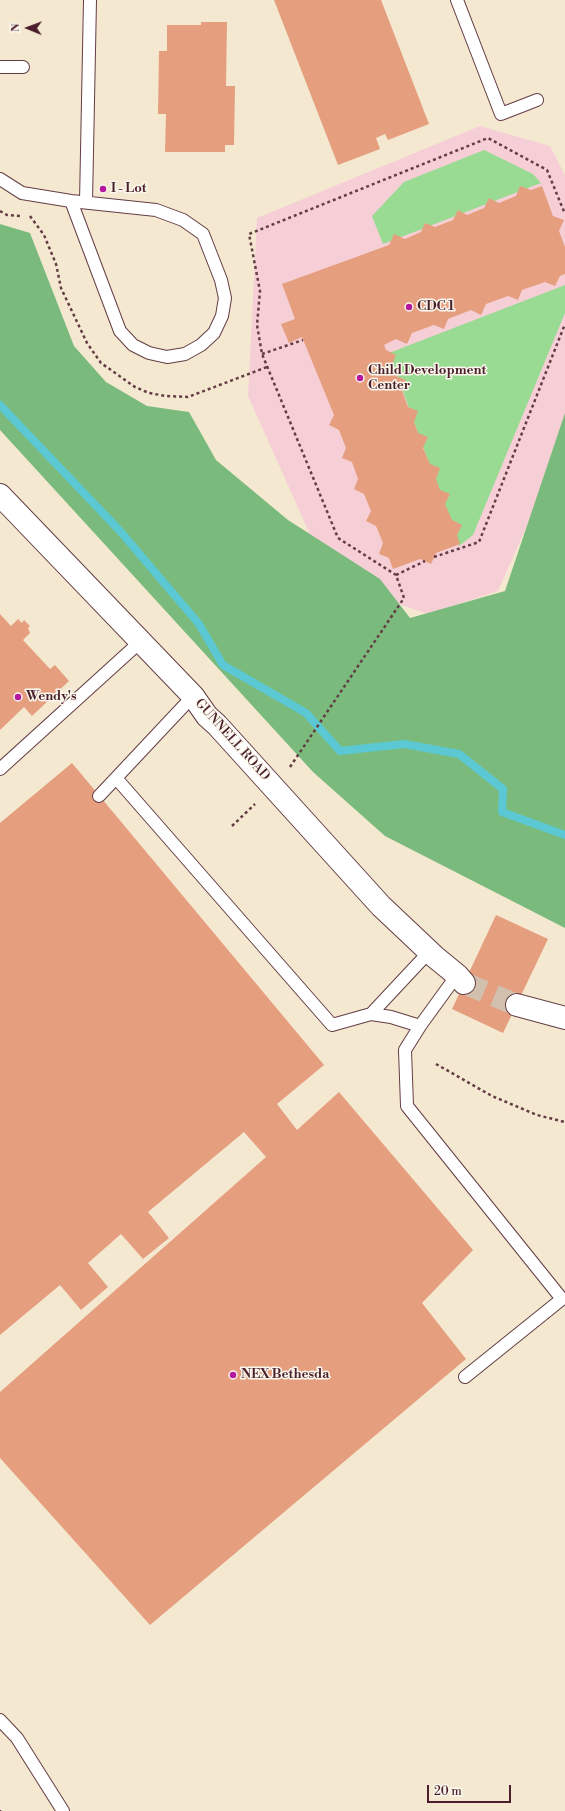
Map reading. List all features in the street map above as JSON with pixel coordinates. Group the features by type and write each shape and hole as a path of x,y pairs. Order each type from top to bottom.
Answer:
{"street":[{"name":"GUNNELL ROAD","path":"0,495 193,696 207,716 217,725 381,906 429,952 460,979"},
{"path":"517,1005 565,1018"}],"lane":[{"path":"86,202 90,0"},
{"path":"457,0 501,114 537,100"},
{"path":"0,67 23,67"},
{"path":"0,179 22,193 71,201 156,210 183,220 202,234 221,280 225,298 222,316 214,333 201,346 185,354 167,357 149,353 133,345 120,331 71,201"},
{"path":"0,769 140,642"},
{"path":"99,796 193,696"},
{"path":"116,778 332,1025 371,1014 391,1016 420,1026"},
{"path":"371,1014 429,952"},
{"path":"460,979 420,1026 406,1050 407,1106 562,1299 465,1377"},
{"path":"0,1720 17,1738 64,1811"}],"path":[{"path":"305,745 404,598 396,575 338,538 262,354 257,325 260,291 249,234 488,138 547,170 565,214"},
{"path":"434,557 479,542 565,324"},
{"path":"262,354 303,340"},
{"path":"396,575 425,561"},
{"path":"436,1064 492,1096 537,1115 565,1122"}],"shaded area":[{"name":"CDC 1","path":"480,126 550,146 565,175 565,440 498,591 428,614 331,581 248,396 257,218"}],"green space":[{"path":"484,150 533,174 541,183 383,244 372,216 404,182"},
{"path":"0,224 30,233 74,346 106,382 147,406 189,412 216,460 288,520 380,579 410,618 505,591 565,413 565,928 385,836 313,772 0,430"},
{"path":"565,285 565,313 473,535 459,546 389,353"}],"building":[{"path":"274,0 381,0 429,124 388,140 385,134 376,138 380,149 338,165"},
{"path":"201,22 227,22 226,86 235,86 234,145 225,145 225,152 165,152 166,114 158,114 159,51 167,51 167,25 201,25"},
{"name":"Child Development Center","path":"520,186 531,190 542,186 553,216 564,220 559,231 565,247 565,274 560,276 555,286 545,282 522,290 518,300 508,296 486,304 481,315 471,310 448,319 444,329 434,325 412,333 407,344 396,339 384,345 386,350 396,355 392,365 396,376 406,380 402,391 408,407 418,411 414,422 418,433 428,437 423,448 430,464 440,468 436,479 440,490 450,494 445,504 452,520 462,525 457,535 460,544 436,553 431,564 420,559 393,569 389,558 379,554 383,543 376,526 366,521 371,511 364,494 354,489 358,479 352,462 342,458 346,448 339,430 329,425 334,415 302,337 289,343 281,324 295,319 282,284 389,245 394,234 405,239 421,232 425,223 435,227 453,220 458,210 467,215 484,208 489,198 499,203 516,196"},
{"path":"0,614 11,626 18,619 22,623 24,620 30,626 28,628 30,633 23,640 50,669 55,665 69,681 32,716 24,707 0,730"},
{"path":"72,763 324,1065 277,1104 297,1130 339,1092 473,1250 422,1303 466,1359 150,1625 0,1458 0,1392 266,1157 244,1132 148,1212 169,1238 143,1259 121,1234 88,1263 108,1287 81,1310 60,1285 0,1335 0,823"},
{"path":"496,915 548,939 503,1033 452,1009"}],"waterway":[{"path":"0,405 120,531 199,624 223,665 306,713 340,751 404,744 459,754 503,789 502,812 565,835"}],"tunnel":[{"path":"464,983 517,1005"}],"place":[{"name":"I - Lot","path":"103,189"},
{"name":"CDC 1","path":"409,307"},
{"name":"Child Development Center","path":"360,378"},
{"name":"Wendy's","path":"18,697"},
{"name":"NEX Bethesda","path":"233,1375"}]}
